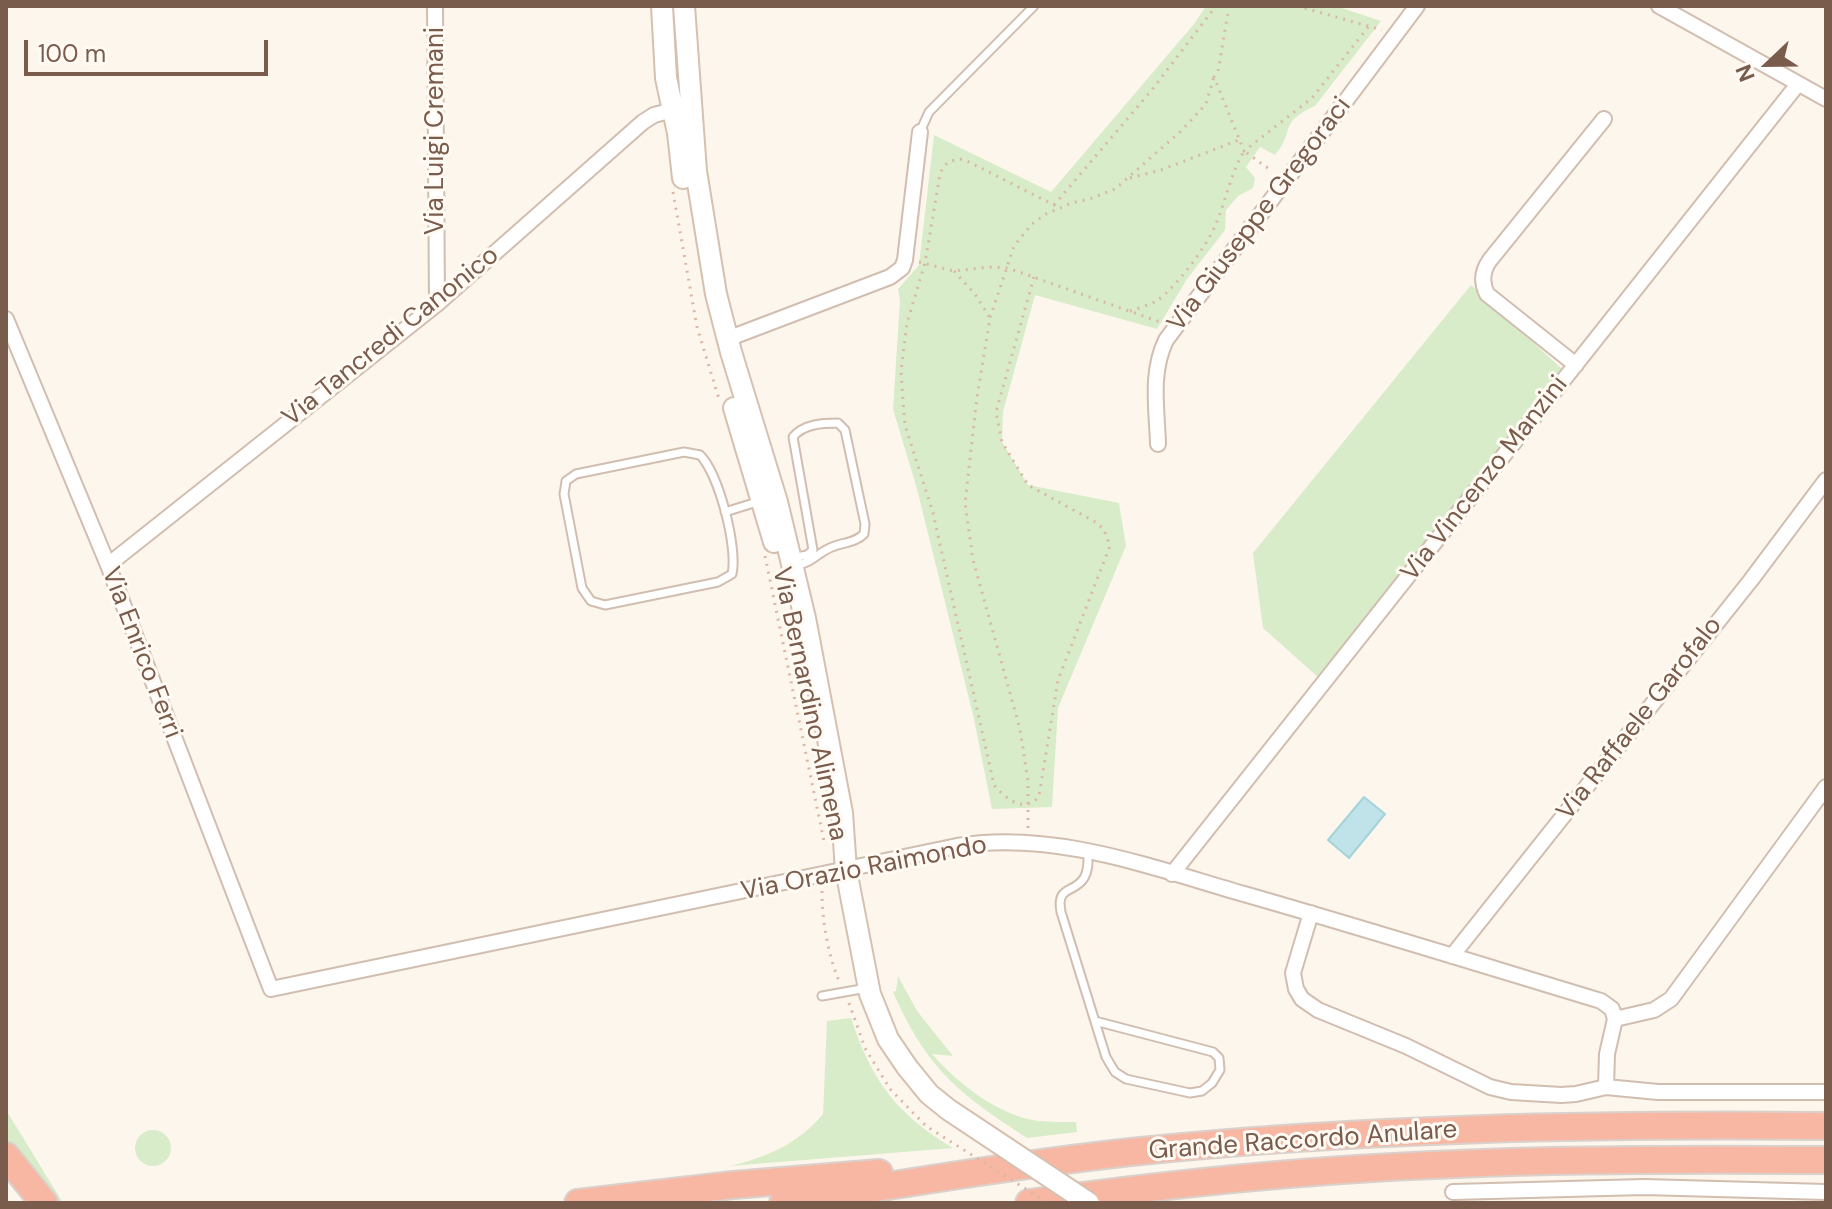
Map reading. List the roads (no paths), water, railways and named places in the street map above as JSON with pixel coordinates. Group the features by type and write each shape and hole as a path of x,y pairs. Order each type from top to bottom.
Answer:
{"highway":[{"name":"Grande Raccordo Anulare","path":"783,1203 1131,1152 1345,1136 1535,1128 1826,1126"},
{"path":"6,1156 44,1203"},
{"name":"Grande Raccordo Anulare","path":"1039,1203 1185,1183 1345,1170 1529,1161 1826,1160"},
{"path":"578,1203 856,1174 883,1173 917,1181"}],"street":[{"name":"Via Luigi Cremani","path":"435,6 437,304"},
{"name":"Via Bernardino Alimena","path":"662,6 666,78 705,306 786,589 829,806 846,870"},
{"name":"Via Bernardino Alimena","path":"684,6 687,74 699,194 711,266 727,339 767,467 792,562 840,803 846,870"},
{"name":"Via Giuseppe Gregoraci","path":"1158,444 1156,367 1175,326 1417,6"},
{"path":"1659,6 1826,99"},
{"name":"Via Vincenzo Manzini","path":"1172,874 1798,84"},
{"name":"Via Tancredi Canonico","path":"108,565 437,304 643,122 654,115 673,110"},
{"path":"1576,365 1487,294 1483,274 1490,260 1604,119"},
{"path":"727,339 890,277 902,268 920,132"},
{"name":"Via Enrico Ferri","path":"6,319 108,565 271,989"},
{"name":"Via Raffaele Garofalo","path":"1452,956 1751,580 1826,480"},
{"path":"1606,1087 1607,1054 1615,1019 1654,1010 1671,999 1826,787"},
{"name":"Via Orazio Raimondo","path":"271,989 969,844 1028,844 1088,852 1311,913 1601,1001 1612,1009 1615,1019"},
{"path":"846,870 869,988 881,1024 907,1067 929,1094 957,1116 1089,1203"},
{"path":"1311,913 1293,977 1299,995 1312,1007 1406,1046 1497,1089 1561,1095 1606,1087 1658,1092 1826,1092"},
{"path":"1453,1192 1644,1187 1826,1192"}],"lane":[{"path":"920,132 929,112 1034,6"},
{"path":"838,423 845,430 865,524 864,534 858,540 829,548 810,563 792,562 813,550 793,437 795,432 806,427 838,423"},
{"path":"689,451 700,455 708,464 725,512 734,559 729,577 718,582 601,605 591,601 582,588 564,484 576,474 689,451"},
{"path":"725,512 762,501"},
{"path":"1088,852 1086,875 1080,883 1065,892 1059,903 1095,1021 1111,1067 1126,1079 1190,1093 1209,1086 1220,1070 1221,1062 1213,1052 1095,1021"},
{"path":"822,996 869,988"}],"water":[{"path":"1364,797 1385,814 1349,858 1328,840"}]}
